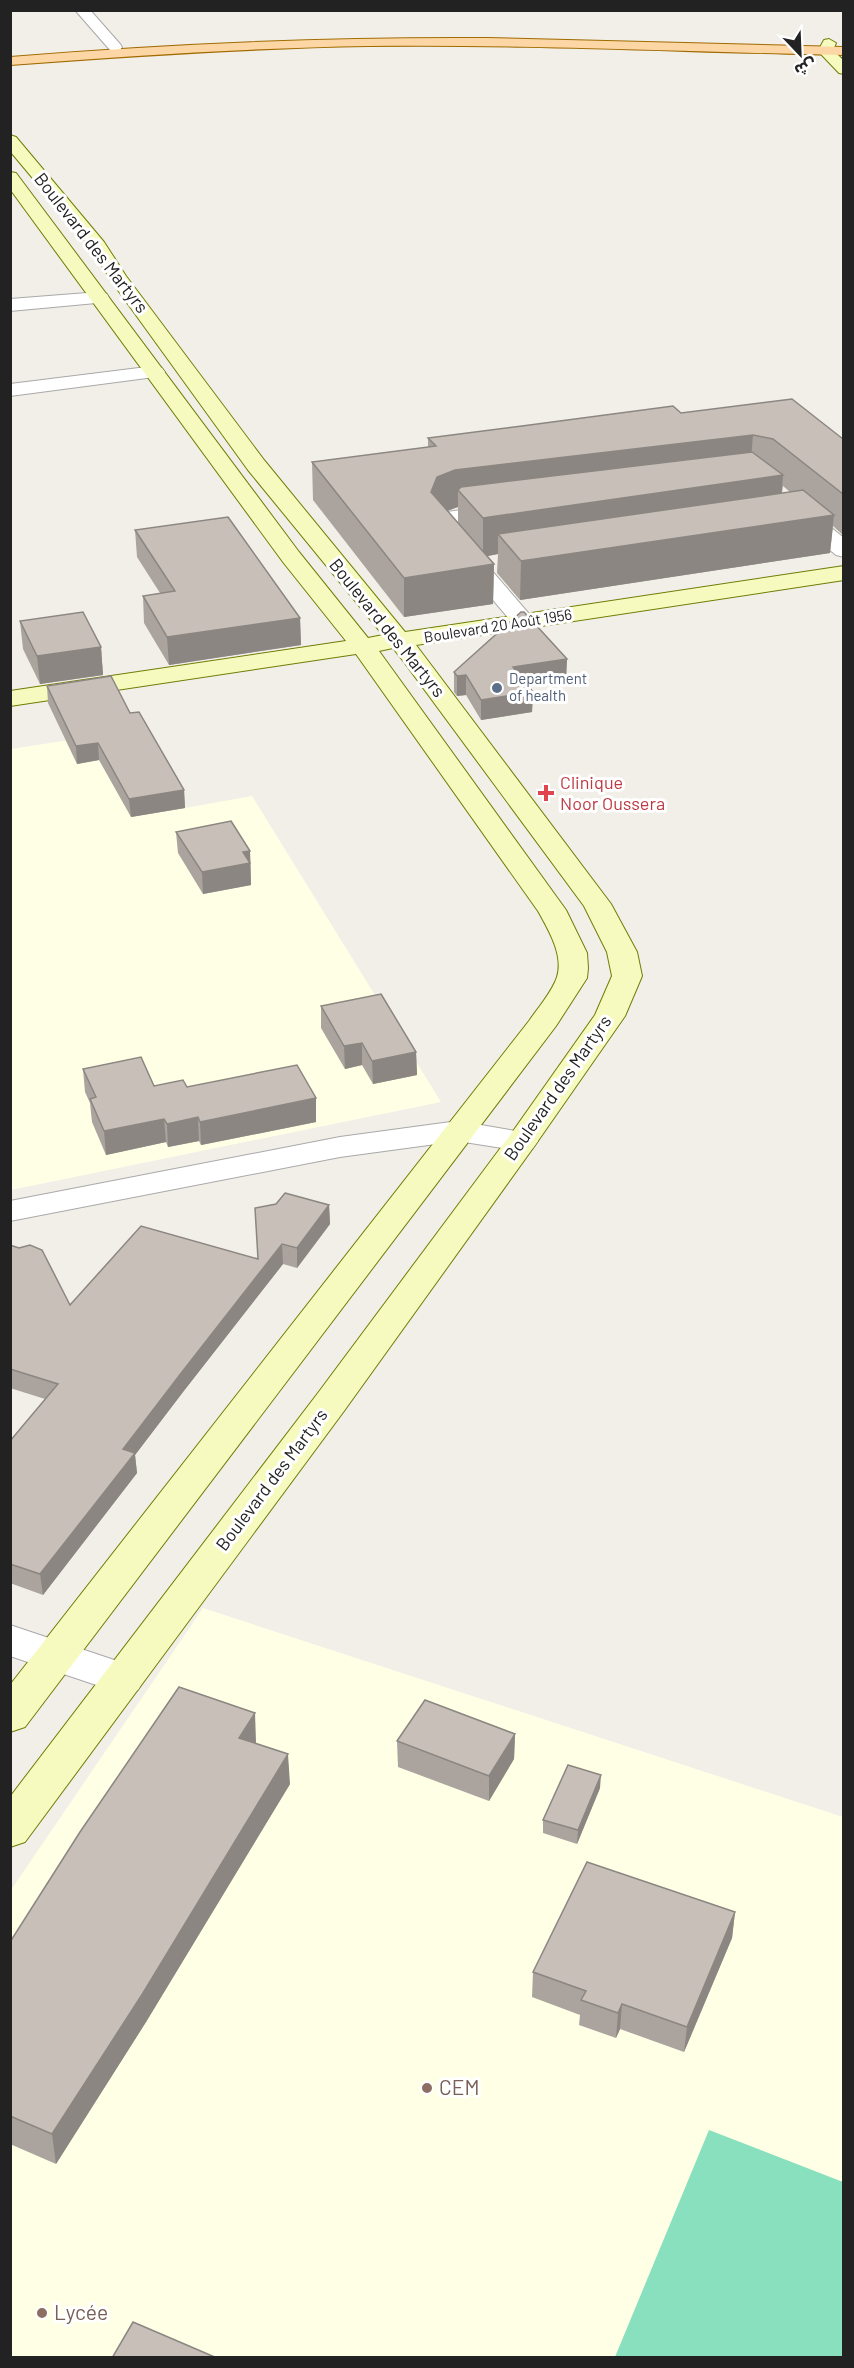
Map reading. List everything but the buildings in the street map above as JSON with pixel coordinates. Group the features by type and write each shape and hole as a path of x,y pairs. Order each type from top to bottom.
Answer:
{"main road":[{"path":"10,54 338,37 832,46 843,51"},
{"path":"10,61 245,46 370,42 832,46"}],"street":[{"path":"82,10 115,47"},
{"path":"832,46 843,69"},
{"name":"Boulevard des Martyrs","path":"10,140 98,246 118,278 256,465 405,649 597,904 622,952 627,976 610,1016 522,1141 324,1411 10,1830"},
{"name":"Boulevard des Martyrs","path":"11,177 291,557 369,654 552,910 562,928 572,953 572,978 542,1026 458,1131"},
{"path":"10,305 100,298"},
{"path":"10,390 155,372"},
{"path":"779,497 843,550"},
{"path":"524,508 455,517 447,520 444,529 524,622"},
{"path":"782,522 806,518"},
{"path":"477,567 500,563"},
{"name":"Boulevard 20 Août 1956","path":"10,699 405,649 524,622 843,573"},
{"path":"405,649 808,601"},
{"name":"Boulevard 20 Août 1956","path":"10,721 369,654"},
{"path":"10,1716 458,1131"},
{"path":"10,1211 340,1147 458,1131 522,1141"},
{"path":"10,1640 123,1679"}],"shaded area":[{"path":"140,729 185,808 252,796 441,1102 11,1190 11,749"},
{"name":"CEM","path":"203,1608 843,1817 843,2357 11,2358 11,1890"}],"green space":[{"path":"709,2130 843,2182 843,2357 615,2357"}],"place":[{"name":"Department of health","path":"497,688"},
{"name":"Clinique Noor Oussera","path":"546,793"},
{"name":"CEM","path":"427,2088"},
{"name":"Lycée","path":"42,2313"}]}
